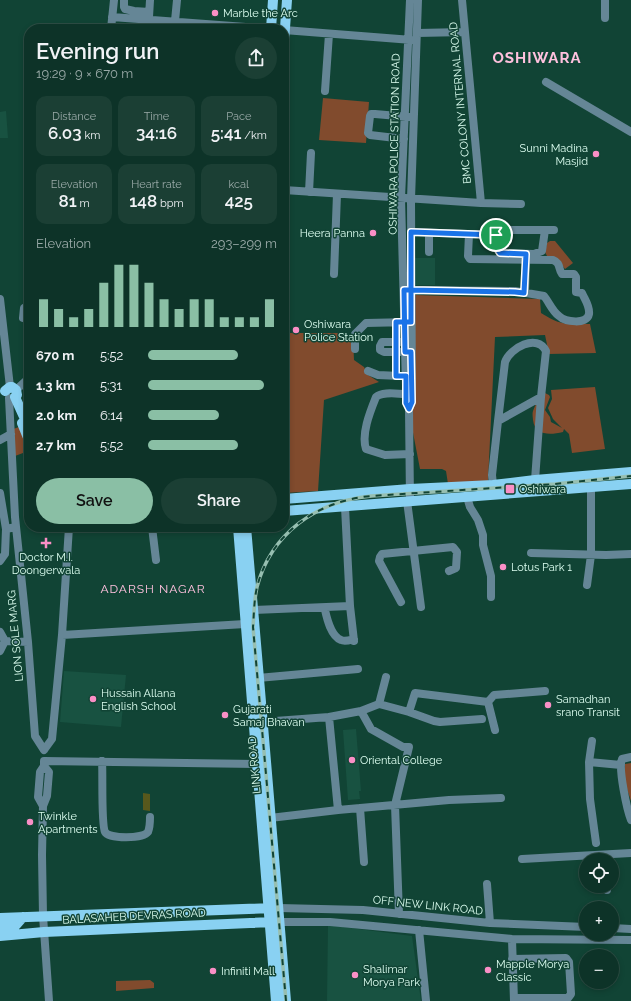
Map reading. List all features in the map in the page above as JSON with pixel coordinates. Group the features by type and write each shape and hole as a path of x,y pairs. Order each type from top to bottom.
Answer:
{"main road":[{"path":"272,24 273,0"},
{"path":"285,24 287,0"},
{"path":"8,394 24,420"},
{"path":"8,394 24,429"},
{"path":"289,500 410,489 493,485 631,472"},
{"path":"289,510 345,507 631,484"},
{"name":"LINK ROAD","path":"239,532 258,678 262,722 261,764 268,922 276,1001"},
{"name":"LINK ROAD","path":"246,532 249,605 245,624 261,764 270,818 286,1001"},
{"name":"OFF NEW LINK ROAD","path":"268,908 279,908"},
{"name":"BALASAHEB DEVRAS ROAD","path":"0,918 268,908"},
{"path":"0,927 16,925 23,917"},
{"name":"BALASAHEB DEVRAS ROAD","path":"0,936 44,932 280,922"}],"street":[{"path":"111,24 114,0"},
{"path":"124,0 125,9 149,16 175,21 182,24"},
{"path":"149,16 150,0"},
{"path":"175,21 177,0"},
{"name":"OSHIWARA POLICE STATION ROAD","path":"407,290 401,198 410,0"},
{"name":"OSHIWARA POLICE STATION ROAD","path":"418,0 412,147 411,232 404,322 404,342 408,352 412,402 409,409 409,501 421,607"},
{"name":"BMC COLONY INTERNAL ROAD","path":"462,0 481,203"},
{"path":"605,0 605,18"},
{"path":"112,17 149,16"},
{"path":"289,30 408,40 417,36 465,32"},
{"path":"325,91 329,34"},
{"path":"546,82 631,132"},
{"path":"412,147 404,142 371,135 368,133 371,114 414,118"},
{"path":"309,192 311,153"},
{"path":"289,190 411,199 521,204"},
{"path":"334,274 337,194"},
{"path":"411,232 496,235 502,230 554,230"},
{"path":"469,234 468,256 470,259 526,257 542,252 545,230"},
{"path":"428,252 429,233"},
{"path":"407,290 524,293 544,296 560,317 570,321 585,320 589,316 589,308 582,293 576,292 576,277 574,274 562,274 559,264 554,260 500,253 496,247 496,235"},
{"path":"524,293 526,257"},
{"name":"LION SOLE MARG","path":"0,299 11,434 16,527 28,642 35,736 44,750"},
{"path":"23,318 24,308"},
{"path":"355,349 355,334 366,323 404,322"},
{"path":"404,342 382,342 380,350 384,352 408,352"},
{"path":"396,376 397,352 404,342"},
{"path":"493,485 492,475 505,362 507,356 512,351 526,344 536,343 544,347 546,351 540,397 535,480"},
{"name":"OSHIWARA POLICE STATION ROAD","path":"408,352 406,403 409,409"},
{"path":"368,372 378,375 406,376"},
{"path":"8,394 24,382"},
{"path":"406,394 384,394 376,397 368,420 364,442 366,449 386,455 410,454"},
{"path":"498,422 540,397"},
{"path":"0,440 11,434"},
{"path":"587,586 591,555 591,487"},
{"path":"0,493 6,529 2,556"},
{"path":"467,497 470,507 478,520 483,535 492,576 491,597"},
{"path":"325,610 329,626 338,638 342,641 354,640 350,606 345,507"},
{"path":"6,529 16,527"},
{"path":"49,1001 43,916 43,806 38,797 40,772 44,763 44,750 52,739 62,635 68,532"},
{"path":"153,532 156,560"},
{"path":"401,602 379,560 382,554 453,547 456,552 456,568 449,571"},
{"path":"531,553 591,555 631,554"},
{"path":"249,605 350,606"},
{"path":"62,635 245,624"},
{"path":"0,632 6,641"},
{"path":"6,641 28,642"},
{"path":"0,651 6,641"},
{"path":"258,678 358,669"},
{"path":"379,704 386,677"},
{"path":"494,730 488,702 491,697 494,695 545,691"},
{"path":"409,712 415,693 488,702"},
{"path":"262,722 329,717 361,711 379,704 409,712 434,721 482,719"},
{"path":"361,711 371,729 403,747 409,747 395,805 399,914"},
{"path":"329,717 338,810"},
{"path":"592,741 589,762 590,799 596,844"},
{"path":"631,757 622,759 621,765 624,795 631,820"},
{"path":"102,761 103,821 105,832 108,835 114,836 135,837 144,835 148,832 150,817"},
{"path":"44,763 102,761 261,764"},
{"path":"589,762 621,765"},
{"path":"270,818 449,800 501,798"},
{"path":"360,808 364,862"},
{"path":"619,855 631,853"},
{"path":"522,859 579,858"},
{"path":"487,884 490,923"},
{"name":"OFF NEW LINK ROAD","path":"279,908 363,910 490,923 579,927"},
{"path":"280,922 330,922 512,939 631,940"},
{"path":"619,928 631,929"},
{"path":"419,930 426,1001"},
{"path":"512,939 512,959 514,1000 568,998 571,994 569,962 566,958 512,959"}],"shaded area":[{"path":"323,98 369,102 366,143 319,140"},
{"path":"6,111 8,138 0,138 0,112"},
{"path":"550,241 555,241 573,263 565,269 557,259 547,256 545,252 547,243"},
{"path":"411,258 435,258 435,285 411,285"},
{"path":"415,295 540,299 541,313 554,320 569,324 590,324 596,353 549,354 545,335 495,337 488,481 448,484 446,471 442,469 420,469 410,417"},
{"path":"289,333 338,333 353,338 354,360 364,367 368,375 379,382 324,400 318,491 289,493"},
{"path":"595,387 605,449 572,453 569,434 564,429 563,432 548,434 540,432 534,425 533,412 543,392 550,397 545,410 550,417 551,422 562,428 553,419 548,408 552,399 551,390"},
{"path":"24,391 24,409 22,404"},
{"path":"19,427 24,439 24,452 15,456 13,429"},
{"name":"Hussain Allana English School","path":"64,671 126,675 121,727 60,722"},
{"name":"Oriental College","path":"356,729 361,791 359,791 360,799 348,800 343,730"},
{"path":"631,763 631,801 625,783 625,764"},
{"path":"143,793 150,794 150,811 143,810"},
{"path":"328,925 412,936 421,1001 327,1001"},
{"path":"150,980 154,983 154,988 116,991 116,981"}],"railway":[{"path":"286,1001 253,627 257,587 264,568 273,551 285,536 299,523 332,505 351,499 371,496 555,484 631,476"}],"place":[{"name":"Marble the Arc","path":"215,13"},
{"name":"Sunni Madina Masjid","path":"596,154"},
{"name":"Heera Panna","path":"373,233"},
{"name":"Oshiwara Police Station","path":"296,330"},
{"name":"Oshiwara","path":"510,489"},
{"name":"Doctor M.I. Doongerwala","path":"46,543"},
{"name":"Lotus Park 1","path":"503,567"},
{"name":"Hussain Allana English School","path":"93,699"},
{"name":"Samadhan srano Transit","path":"548,705"},
{"name":"Gujarati Samaj Bhavan","path":"225,715"},
{"name":"Oriental College","path":"352,760"},
{"name":"Twinkle Apartments","path":"30,822"},
{"name":"Mapple Morya Classic","path":"488,970"},
{"name":"Infiniti Mall","path":"213,971"},
{"name":"Shalimar Morya Park","path":"355,975"}],"district":[{"name":"OSHIWARA","path":"537,58"},
{"name":"ADARSH NAGAR","path":"153,589"}],"route":[{"path":"496,235 411,232 411,290 411,322 405,322 396,322 396,376 406,376 406,403 409,409 412,402 411,352 405,352 405,322 404,290 411,290 515,292 524,293 526,254 500,253 496,247 496,235"}]}
